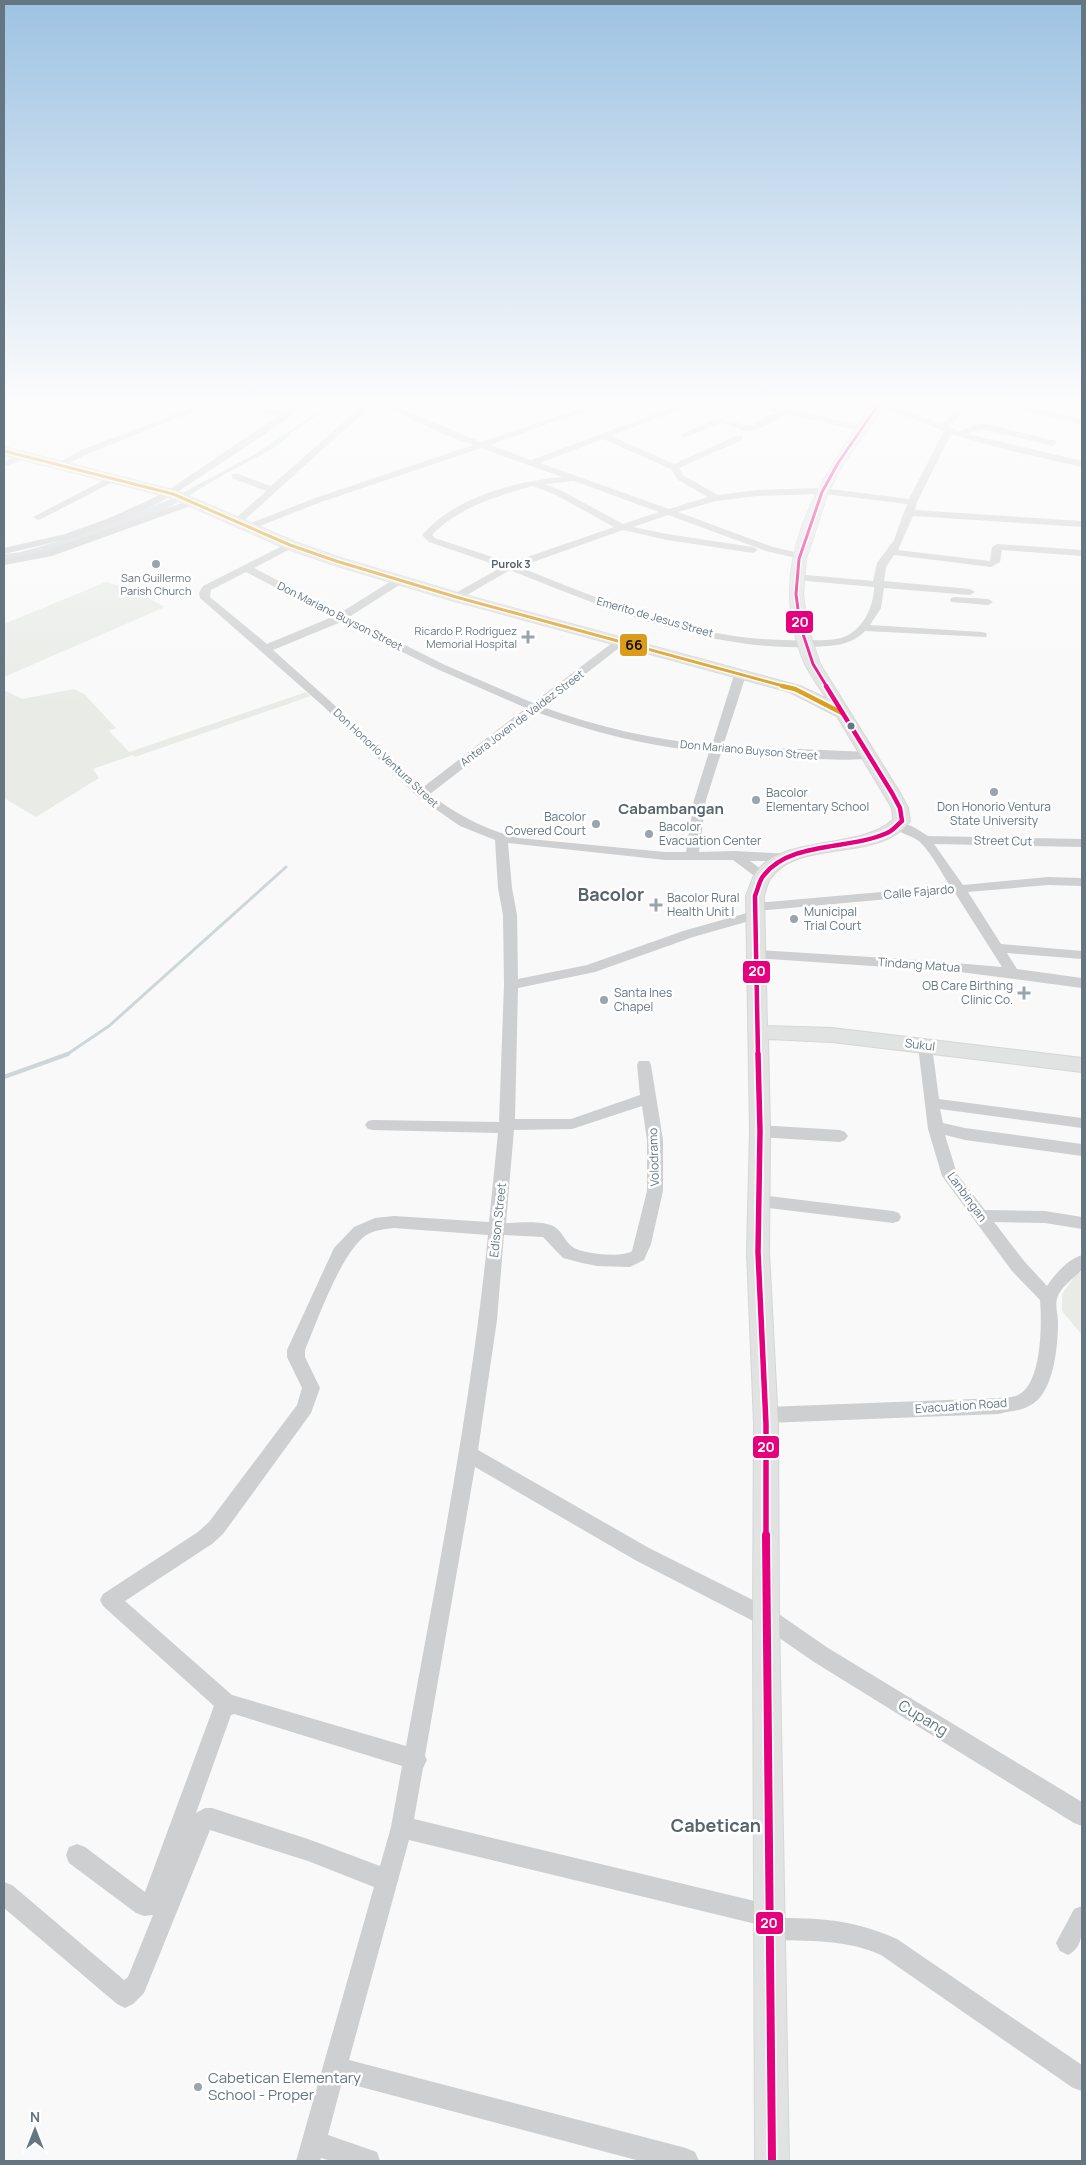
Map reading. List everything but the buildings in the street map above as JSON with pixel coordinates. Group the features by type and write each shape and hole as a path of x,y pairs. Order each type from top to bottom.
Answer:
{"main road":[{"path":"201,506 290,545 456,597 795,689 842,713"},
{"path":"772,2161 771,1923 766,1617 766,1415 758,1252 760,1131 756,888 762,875 776,863 818,849 881,836 898,826 902,821 900,808 819,676 807,644 797,608 796,577 800,556 817,506"},
{"path":"795,689 812,685 819,676"},
{"name":"Sukul","path":"758,1032 832,1035 1082,1065"}],"street":[{"path":"38,517 59,506"},
{"path":"4,551 33,546 144,506"},
{"path":"4,562 48,554 159,506"},
{"path":"243,524 258,506"},
{"path":"243,524 299,506"},
{"name":"Emerito de Jesus Street","path":"469,506 460,509 427,535 432,540 509,566 580,595 681,627 753,642 807,644 849,639 862,628"},
{"path":"583,506 622,527 666,537 800,556"},
{"path":"652,506 783,553"},
{"path":"456,597 509,566 688,506"},
{"path":"905,506 1082,524"},
{"path":"862,628 876,608 881,564 891,552 911,507"},
{"name":"Don Honorio Ventura Street","path":"290,545 207,588 204,593 206,598 267,648 297,679 326,702 422,794 460,821 486,835 501,840 640,854 790,857"},
{"path":"891,552 991,564 995,562 997,547 1082,553"},
{"name":"Don Mariano Buyson Street","path":"246,568 340,618 481,686 534,708 608,732 715,749 820,756 869,756"},
{"path":"796,577 988,602"},
{"path":"267,648 340,618 400,580"},
{"path":"878,589 970,592"},
{"path":"862,628 982,636"},
{"name":"Antera Joven de Valdez Street","path":"422,794 620,642"},
{"path":"692,856 700,800 740,675"},
{"path":"898,826 914,832 925,840 959,889 1013,974"},
{"name":"Edison Street","path":"311,2152 402,1827 416,1760 468,1454 488,1320 507,1126 511,985 510,915 505,888 501,840"},
{"name":"Street Cut","path":"925,840 1082,843"},
{"path":"734,855 762,875"},
{"name":"Calle Fajardo","path":"755,911 1048,881 1082,882"},
{"path":"511,985 590,969 755,911"},
{"path":"997,948 1082,955"},
{"name":"Tindang Matua","path":"756,954 1013,974 1082,983"},
{"name":"Lanbingan","path":"925,1046 932,1103 944,1160 950,1176 1018,1266 1048,1298"},
{"name":"Volodramo","path":"497,1229 548,1232 558,1240 562,1248 570,1253 597,1260 630,1261 638,1256 643,1244 655,1191 655,1140 644,1065"},
{"path":"373,1125 507,1126 572,1124 648,1098"},
{"path":"932,1103 1082,1123"},
{"path":"937,1127 965,1134 1082,1150"},
{"path":"760,1131 840,1136"},
{"path":"759,1201 893,1217"},
{"path":"981,1216 1036,1217 1082,1223"},
{"path":"228,1705 110,1600 210,1533 226,1515 305,1408 311,1388 296,1357 296,1350 340,1252 350,1240 368,1226 384,1222 497,1229"},
{"path":"1048,1298 1060,1280 1082,1261"},
{"name":"Evacuation Road","path":"766,1415 998,1406 1025,1400 1034,1392 1041,1380 1050,1337 1051,1316 1048,1298"},
{"name":"Cupang","path":"468,1454 642,1554 766,1617 822,1655 1026,1778 1082,1815"},
{"path":"77,1855 144,1905 152,1904 223,1708 228,1705 234,1704 416,1760"},
{"path":"4,1893 126,1996 136,1985 200,1825 205,1820 212,1820 308,1850 386,1880"},
{"path":"402,1827 771,1923 870,1937 889,1947 1082,2079"},
{"path":"1068,1943 1082,1917"},
{"path":"334,2068 686,2161"},
{"path":"311,2152 368,2161"}],"shaded area":[{"path":"152,506 172,506 52,551 4,561 4,554 21,552 56,542"},
{"path":"106,582 129,588 165,607 4,677 4,624"},
{"path":"74,689 84,694 116,728 109,731 129,752 306,692 311,696 135,757 133,755 93,769 99,778 36,817 4,798 4,690 22,699"},
{"path":"1082,1272 1082,1335 1062,1311 1062,1294 1077,1273"}],"waterway":[{"path":"67,1054 109,1026 286,867"},
{"path":"4,1077 67,1054"}],"transit line":[{"name":"66","path":"201,506 290,545 336,561 456,597 795,689 842,713"},
{"name":"20","path":"772,2161 766,1617 766,1424 758,1252 760,1131 755,896 763,875 778,862 799,853 870,839 889,832 902,821 900,808 892,793 813,664 800,625 796,594 799,559 817,506"}],"place":[{"name":"San Guillermo Parish Church","path":"156,564"},
{"name":"Ricardo P. Rodriguez Memorial Hospital","path":"528,637"},
{"name":"Don Honorio Ventura State University","path":"994,792"},
{"name":"Bacolor Elementary School","path":"756,800"},
{"name":"Bacolor Covered Court","path":"596,824"},
{"name":"Bacolor Evacuation Center","path":"649,834"},
{"name":"Bacolor Rural Health Unit I","path":"656,905"},
{"name":"Municipal Trial Court","path":"794,919"},
{"name":"OB Care Birthing Clinic Co.","path":"1024,993"},
{"name":"Santa Ines Chapel","path":"604,1000"},
{"name":"Cabetican Elementary School - Proper","path":"198,2087"}],"district":[{"name":"Purok 3","path":"511,564"},
{"name":"Cabambangan","path":"671,809"},
{"name":"Bacolor","path":"611,895"},
{"name":"Cabetican","path":"716,1826"}]}
